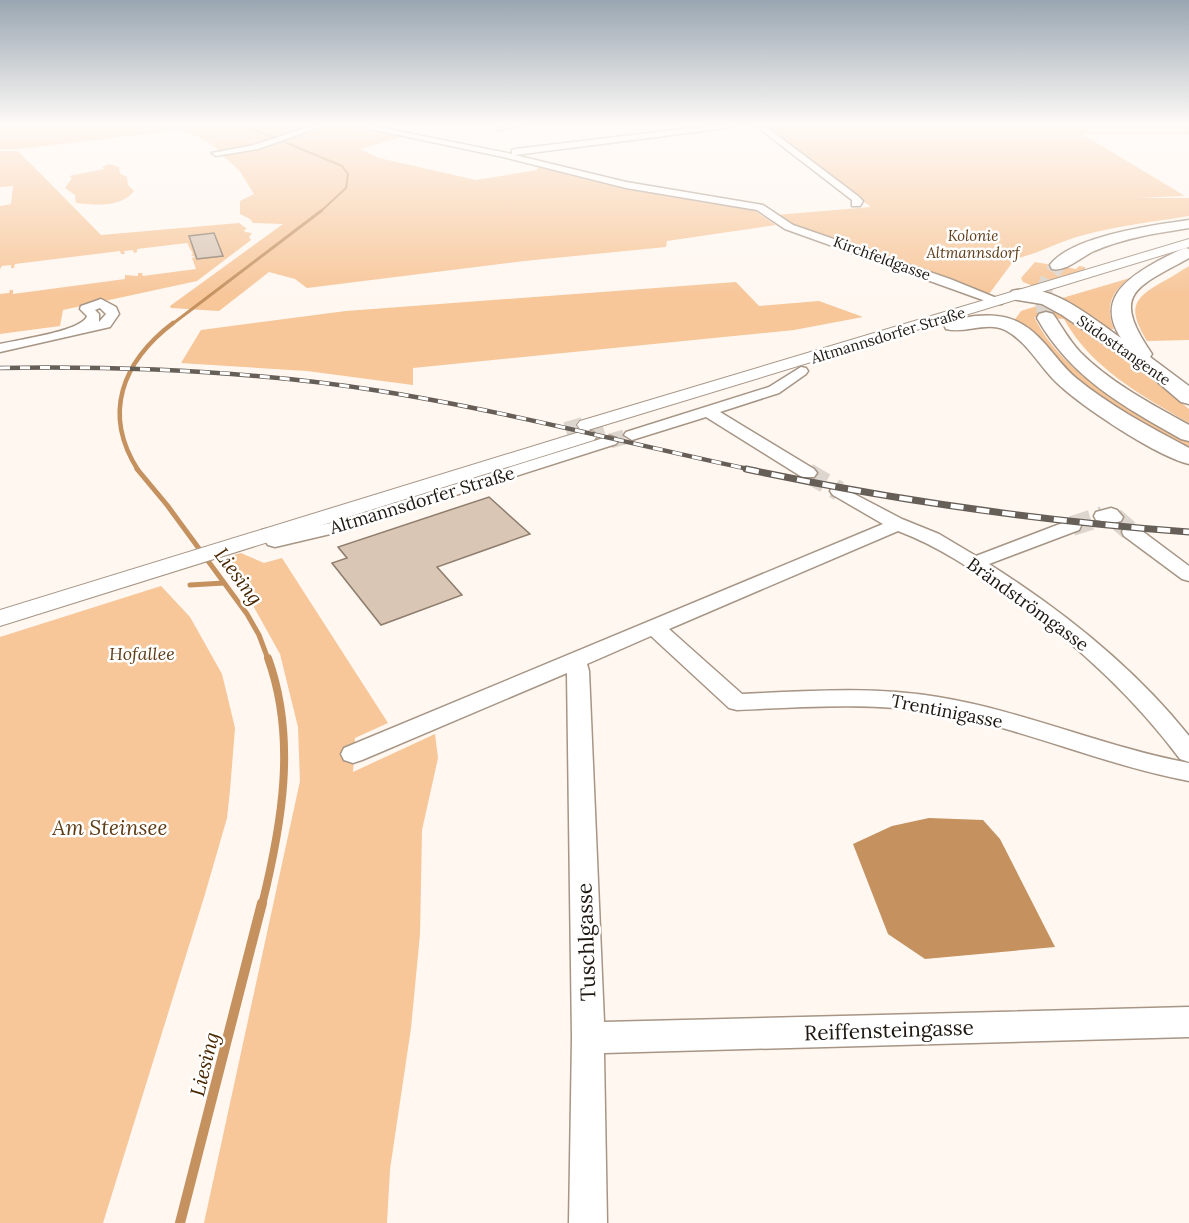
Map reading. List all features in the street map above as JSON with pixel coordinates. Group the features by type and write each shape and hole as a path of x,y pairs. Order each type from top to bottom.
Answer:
{"highway":[{"path":"1058,265 1082,250 1113,238 1189,224"},
{"path":"1153,368 1127,334 1119,317 1120,303 1126,291 1137,281 1188,249"},
{"path":"1018,295 1048,306"},
{"name":"Südosttangente","path":"1048,306 1153,368 1189,397"},
{"name":"Südosttangente","path":"1048,306 1064,345 1091,371 1128,398 1189,434"},
{"path":"953,325 988,321 1014,327 1051,367 1084,394 1130,425 1189,457"}],"main road":[{"name":"Altmannsdorfer Straße","path":"238,537 998,301 1188,249"},
{"name":"Altmannsdorfer Straße","path":"610,435 801,371 953,325 1048,306 1188,249"},
{"name":"Altmannsdorfer Straße","path":"238,537 272,538 580,431"},
{"path":"0,618 238,537"},
{"path":"0,602 160,563"}],"street":[{"name":"Kirchfeldgasse","path":"619,183 766,209 769,214 787,226 998,301"},
{"path":"835,183 858,201 856,204"},
{"path":"0,348 71,333"},
{"name":"Altmannsdorfer Straße","path":"632,435 774,390 801,371"},
{"path":"708,411 808,473"},
{"name":"Altmannsdorfer Straße","path":"272,538 336,527 610,435"},
{"name":"Brändströmgasse","path":"839,491 974,563 1061,626 1105,661 1159,716 1189,753"},
{"path":"353,754 898,524"},
{"path":"974,563 1072,526"},
{"path":"1131,532 1189,575"},
{"name":"Trentinigasse","path":"655,628 737,702 843,698 890,699 939,705 988,716 1157,765 1189,772"},
{"name":"Tuschlgasse","path":"575,661 578,671 588,1038 588,1223"},
{"name":"Reiffensteingasse","path":"588,1038 1189,1022"}],"green space":[{"path":"0,183 50,183 101,235 239,223 247,229 244,230 245,232 252,233 249,237 251,240 197,281 63,310 60,326 0,334 0,294 9,293 10,290 13,290 13,294 125,279 125,275 138,276 138,273 142,273 143,276 196,269 192,258 195,257 191,255 193,254 187,243 137,249 134,253 133,250 124,251 125,254 121,254 120,251 15,264 14,268 11,268 11,265 2,266 0,269 0,206 11,204 13,186 0,187"},
{"path":"68,183 128,183 134,191 115,203 99,205 76,203 75,195 65,188"},
{"path":"247,183 602,183 755,211 776,225 667,241 666,247 524,261 307,288 295,279 269,272 219,311 171,308 170,306 283,224 253,223 240,214 240,201 254,194"},
{"name":"Kolonie Altmannsdorf","path":"839,183 1164,183 1185,196 1136,198 1189,198 1189,216 1134,224 1094,233 1015,259 989,294 832,238 789,226 775,215 871,207"},
{"path":"1035,262 1076,269 1079,266 1085,267 1085,271 1033,286 1023,282 1021,278"},
{"path":"1189,266 1189,340 1147,341 1135,313 1139,299 1153,287"},
{"path":"1130,278 1114,294 1110,306 1114,329 1108,329 1059,299"},
{"path":"736,282 759,306 819,301 863,317 794,330 413,368 413,385 307,371 181,363 201,330 346,311"},
{"path":"1047,303 1118,352 1189,409 1189,423 1136,391 1103,366 1088,352 1064,319 1034,317 1047,339 1081,375 1123,404 1189,441 1189,452 1096,398 1013,322 1021,311"},
{"path":"241,553 264,563 282,558 388,723 355,738 353,772 435,734 438,758 422,830 420,934 411,1028 390,1169 387,1223 204,1223 300,781 298,727 280,654 226,557"},
{"name":"Am Steinsee","path":"161,586 190,617 222,674 235,728 227,818 103,1223 0,1223 0,637"}],"shaded area":[{"path":"929,818 983,820 1000,839 1055,947 925,959 888,934 853,844 892,826"}],"building":[{"path":"214,233 223,256 197,259 189,236"},
{"path":"489,497 530,534 437,567 462,595 381,625 332,563 347,558 338,547"}],"waterway":[{"name":"Liesing","path":"319,213 346,188 347,183"},
{"name":"Liesing","path":"171,325 321,211"},
{"name":"Liesing","path":"138,470 127,449 121,429 120,409 123,390 130,372 141,355 155,338 173,323"},
{"name":"Liesing","path":"137,469 167,505 247,614 259,635 268,659"},
{"path":"190,585 224,583"},
{"name":"Liesing","path":"262,905 280,812 284,750 277,688 268,658"},
{"name":"Liesing","path":"180,1223 262,903"}],"tunnel":[{"path":"1046,318 1043,303 1044,290 1049,277 1058,265"},
{"path":"566,431 587,425"},
{"path":"587,436 609,430"},
{"path":"610,441 632,435"},
{"path":"808,473 839,491"},
{"path":"1072,526 1103,516"},
{"path":"1114,517 1131,532"}],"railway":[{"path":"0,368 190,371 333,384 474,408 753,470"},
{"path":"746,469 966,508 1077,522 1189,532"}],"park label":[{"name":"Hofallee","path":"142,653"}]}
